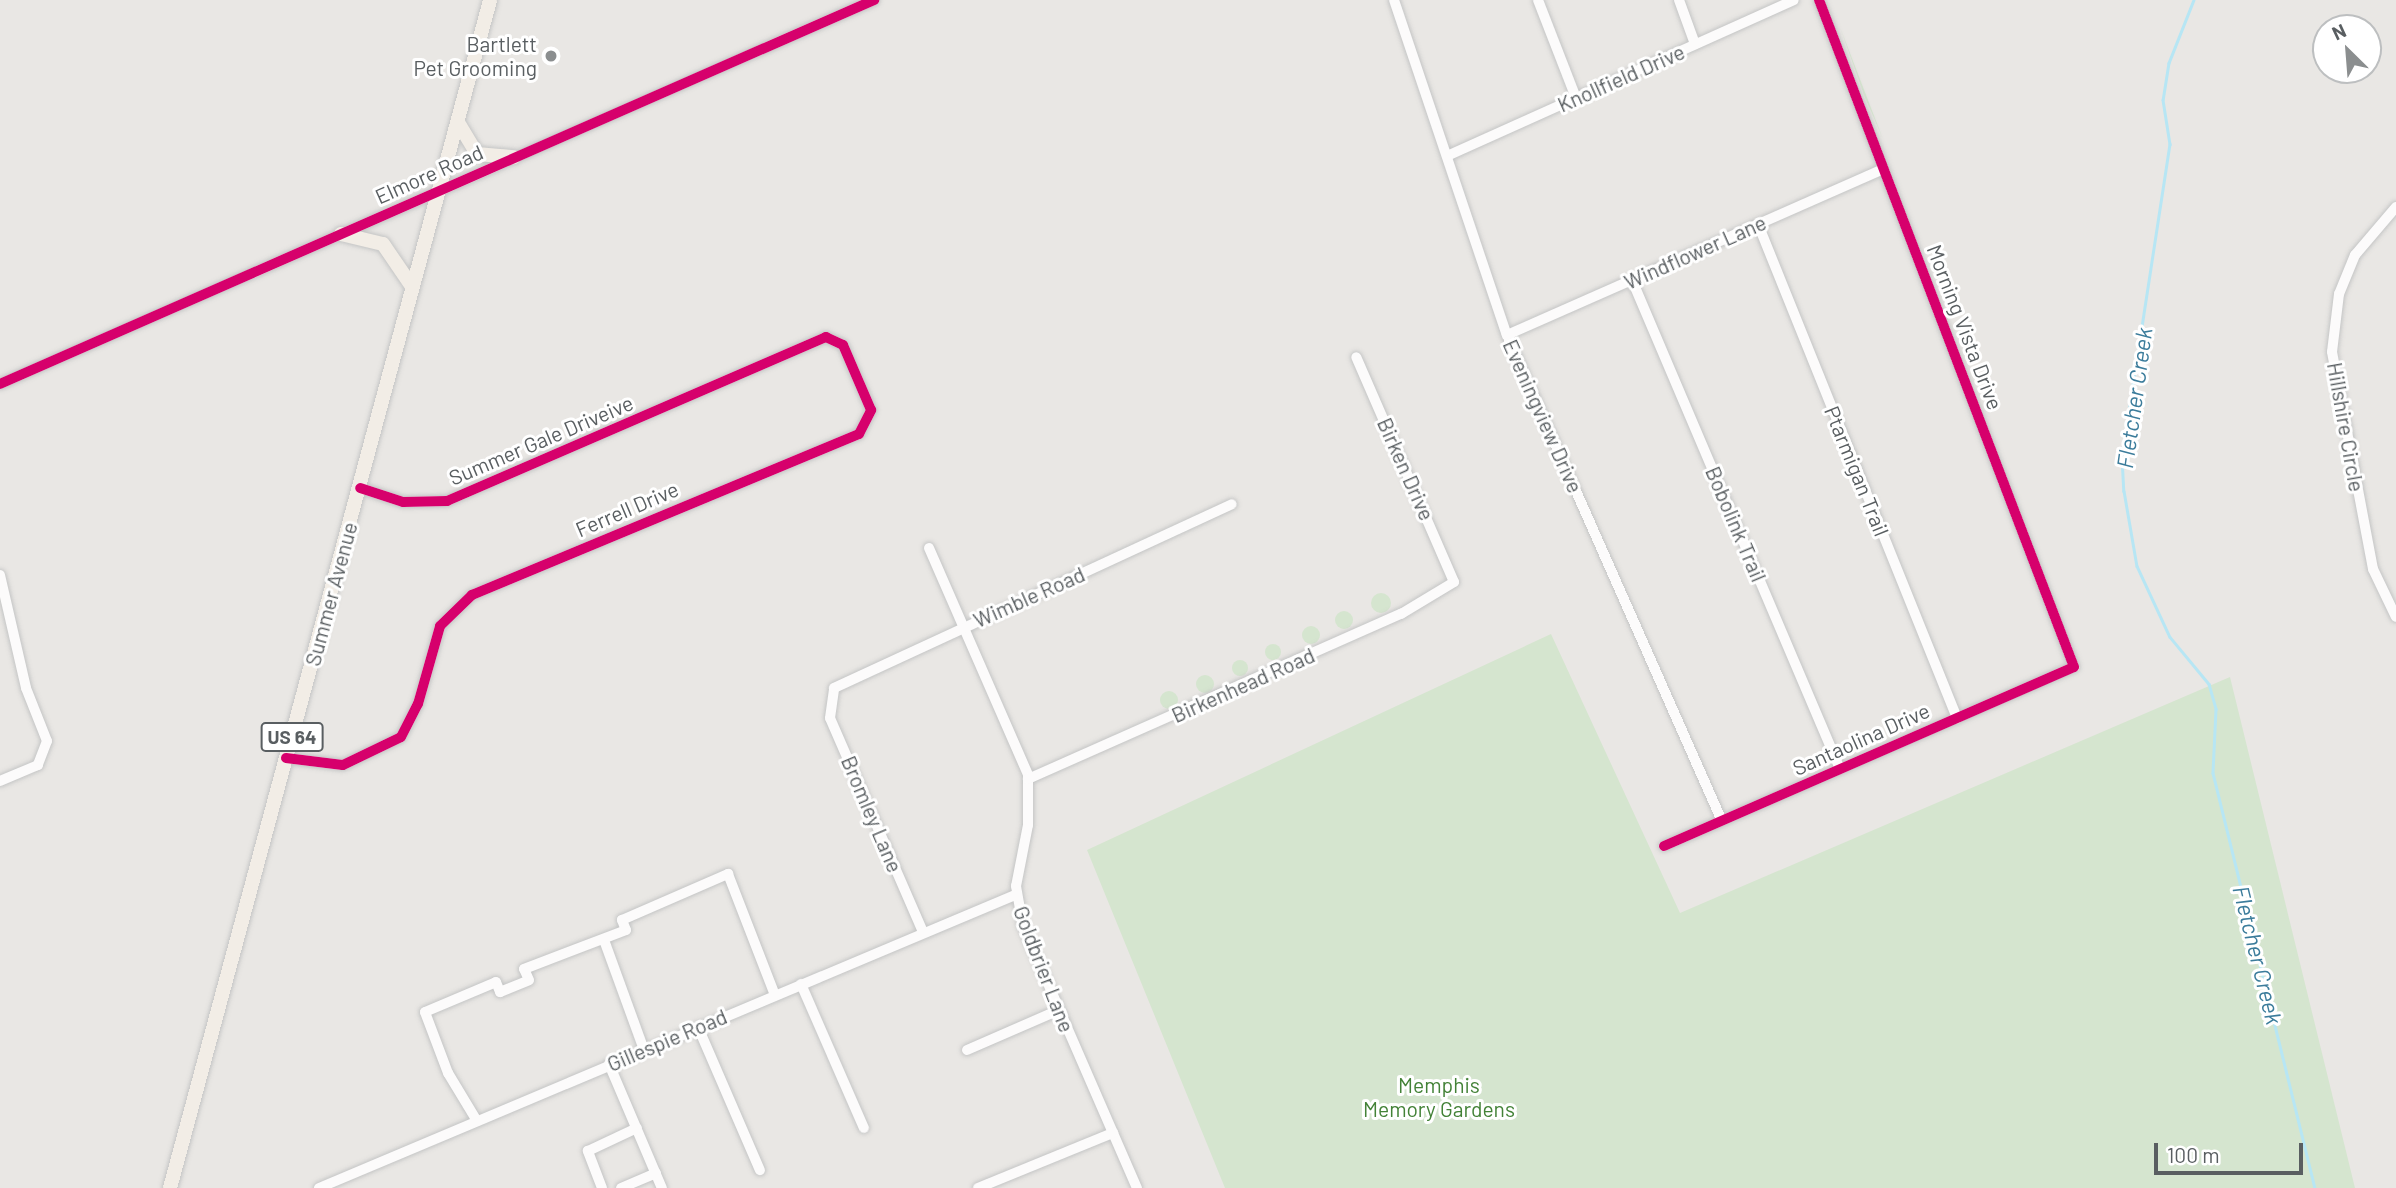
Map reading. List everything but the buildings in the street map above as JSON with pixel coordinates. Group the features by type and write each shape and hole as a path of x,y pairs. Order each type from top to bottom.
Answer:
{"main road":[{"name":"Summer Avenue","path":"173,1188 360,488 411,285 442,189 490,0"},
{"path":"458,122 477,154 514,157"},
{"path":"341,234 383,244 411,285"}],"street":[{"name":"Elmore Road","path":"0,384 874,0"},
{"name":"Eveningview Drive","path":"1394,0 1507,335 1722,821"},
{"path":"1538,0 1576,98"},
{"path":"1679,0 1695,44"},
{"name":"Knollfield Drive","path":"1447,156 1794,0"},
{"name":"Morning Vista Drive","path":"1819,0 2074,667"},
{"name":"Windflower Lane","path":"1507,335 1883,169"},
{"name":"Hillshire Circle","path":"2396,206 2355,256 2339,294 2332,352 2373,569 2396,617"},
{"name":"Ptarmigan Trail","path":"1758,224 1957,718"},
{"name":"Bobolink Trail","path":"1633,279 1840,769"},
{"name":"Ferrell Drive","path":"286,758 343,765 401,737 418,704 440,626 472,595 859,434 871,410 843,345 826,337 730,377"},
{"name":"Birken Drive","path":"1356,357 1454,582"},
{"name":"Summer Gale Driveive","path":"360,488 403,502 447,501 730,377"},
{"name":"Wimble Road","path":"830,695 845,679 1232,504"},
{"name":"Goldbrier Lane","path":"929,548 1028,779 1016,895 1059,1010 1137,1188"},
{"path":"0,575 26,688 47,741 38,765 0,781"},
{"name":"Birkenhead Road","path":"1028,779 1401,614 1454,582"},
{"name":"Santaolina Drive","path":"1664,846 2074,667"},
{"path":"817,691 830,695"},
{"name":"Bromley Lane","path":"830,695 830,718 923,932"},
{"path":"604,940 626,930 622,920 729,877 775,995"},
{"name":"Gillespie Road","path":"319,1188 1016,895"},
{"path":"477,1121 448,1073 425,1012 496,982 500,992 529,980 524,969 602,935 644,1050"},
{"path":"801,984 864,1128"},
{"path":"967,1050 1059,1010"},
{"path":"698,1027 760,1170"},
{"path":"608,1065 662,1188"},
{"path":"601,1188 588,1151 637,1128"},
{"path":"978,1188 1113,1133"},
{"path":"621,1188 656,1173"}],"green space":[{"path":"1840,27 1883,139 1864,95"},
{"path":"1381,593 1388,596 1391,603 1388,610 1381,613 1374,610 1371,603 1374,596"},
{"path":"1344,611 1350,614 1353,620 1350,626 1344,629 1338,626 1335,620 1338,614"},
{"path":"1307,626 1315,626 1320,635 1318,642 1307,644 1302,639 1302,631"},
{"name":"Memphis Memory Gardens","path":"1551,634 1680,913 2230,677 2355,1188 1225,1188 1087,850"},
{"path":"1270,644 1276,644 1281,652 1279,658 1270,660 1265,655 1265,649"},
{"path":"1237,660 1243,660 1248,668 1246,674 1237,676 1232,671 1232,665"},
{"path":"1205,675 1211,678 1214,684 1211,690 1205,693 1199,690 1196,684 1199,678"},
{"path":"1169,691 1175,694 1178,700 1175,706 1169,709 1163,706 1160,700 1163,694"}],"waterway":[{"name":"Fletcher Creek","path":"2194,0 2169,63 2163,100 2170,144 2122,457 2124,491 2137,566 2170,637 2209,684 2216,709 2213,773 2315,1188"}],"cycle path":[{"path":"0,384 874,0"},
{"path":"1664,846 2074,667 1819,0"},
{"path":"286,758 343,765 401,737 418,704 440,626 472,595 859,434 871,410 843,345 826,337 447,501 403,502 360,488"}],"place":[{"name":"Bartlett Pet Grooming","path":"551,56"}]}
